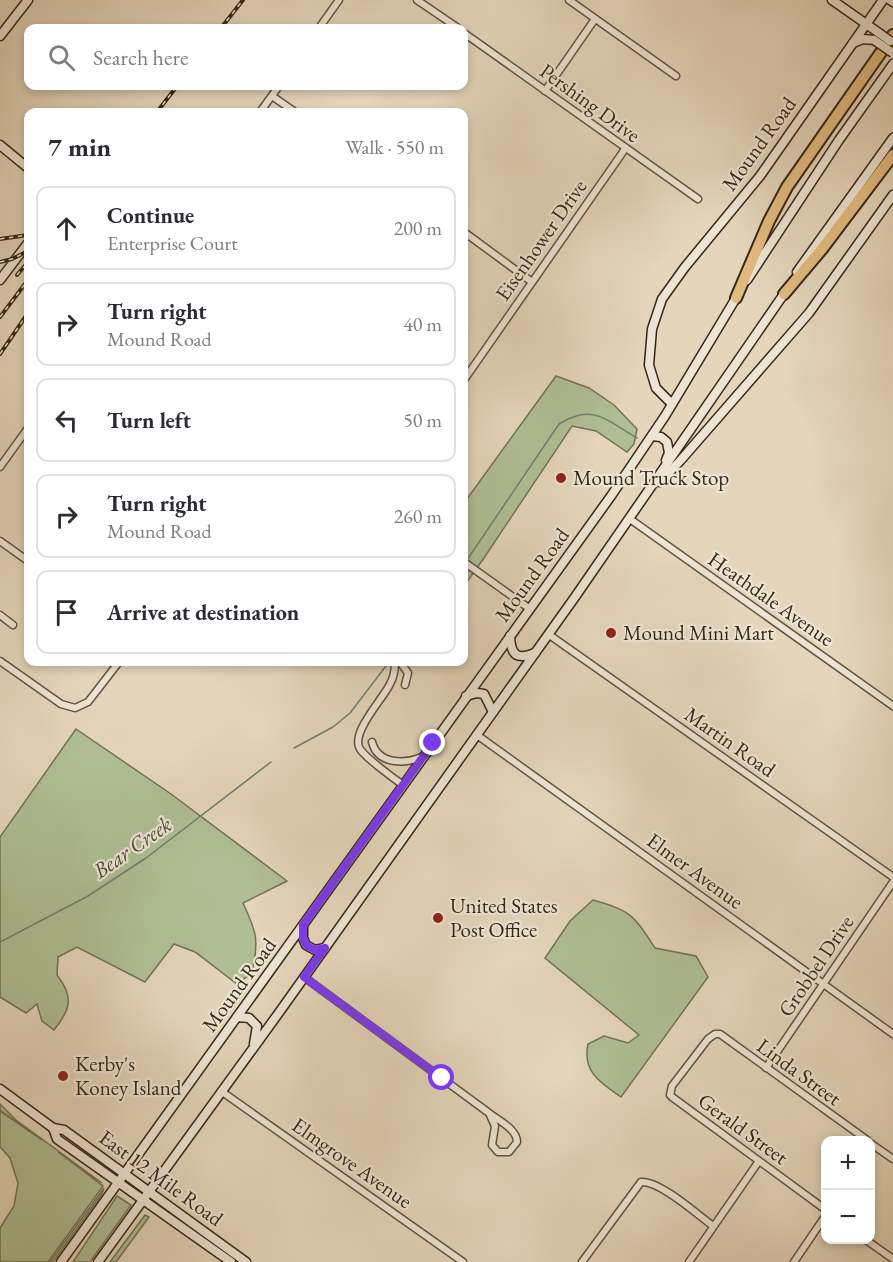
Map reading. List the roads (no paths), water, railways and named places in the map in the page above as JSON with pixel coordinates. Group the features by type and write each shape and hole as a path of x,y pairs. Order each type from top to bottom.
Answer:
{"highway":[{"path":"736,298 769,221 787,187 893,34"},
{"path":"784,294 822,249 893,154"}],"main road":[{"path":"0,36 27,0"},
{"path":"832,0 866,24 893,53"},
{"name":"Mound Road","path":"672,404 656,388 649,365 650,336 662,300 685,267 760,176 883,0"},
{"path":"853,44 863,39 877,37 893,43"},
{"name":"Mound Road","path":"61,1262 652,436 736,298 839,140 893,64"},
{"path":"98,1262 549,634 784,294 796,273 893,138"},
{"path":"0,145 24,165"},
{"path":"645,497 680,461 809,313 893,195"},
{"path":"0,280 24,248"},
{"path":"652,436 661,437 669,446 669,453 655,482"},
{"path":"510,636 510,646 516,655 524,657 535,653"},
{"path":"466,696 484,694 493,712"},
{"path":"303,925 303,938 306,945 315,950 325,948"},
{"path":"237,1017 249,1018 257,1026 252,1050"},
{"name":"East 12 Mile Road","path":"0,1089 53,1128 64,1130 246,1262"},
{"name":"East 12 Mile Road","path":"53,1128 57,1138 231,1262"}],"street":[{"path":"322,24 339,0"},
{"path":"417,0 452,24"},
{"path":"568,0 676,76"},
{"path":"545,91 595,19"},
{"name":"Pershing Drive","path":"468,36 698,199"},
{"path":"263,108 276,90"},
{"path":"272,96 289,108"},
{"name":"Eisenhower Drive","path":"468,374 625,149"},
{"path":"468,235 532,282"},
{"path":"0,467 24,434"},
{"name":"Heathdale Avenue","path":"630,519 893,706"},
{"path":"0,541 24,558"},
{"path":"468,566 530,609"},
{"path":"0,615 13,625"},
{"name":"Martin Road","path":"549,634 893,877"},
{"path":"0,661 61,704 75,708 88,702 116,666"},
{"path":"394,666 391,683 361,730 358,741 365,755 403,785"},
{"path":"403,666 408,674 405,685"},
{"name":"Elmer Avenue","path":"477,735 893,1034"},
{"path":"372,742 378,754 397,762 410,762 423,757"},
{"name":"Grobbel Drive","path":"766,1068 893,882"},
{"path":"304,977 489,1113 513,1131 517,1137 516,1145 509,1152 498,1152 492,1145 495,1126 489,1113"},
{"name":"Linda Street","path":"670,1095 672,1086 711,1036 720,1034 861,1136"},
{"name":"Elmgrove Avenue","path":"221,1091 463,1262"},
{"name":"Gerald Street","path":"670,1095 821,1207"},
{"path":"875,1147 893,1160"},
{"path":"689,1262 759,1161"},
{"path":"582,1262 641,1182 654,1185 713,1226"},
{"path":"794,1262 821,1221"},
{"path":"873,1244 893,1259"}],"waterway":[{"name":"Bear Creek","path":"468,559 559,424 571,418 590,414 608,420 637,438"},
{"name":"Bear Creek","path":"294,748 333,727 350,713 386,666"},
{"name":"Bear Creek","path":"0,942 88,896 146,858 271,762"}],"railway":[{"path":"224,24 243,0"},
{"path":"160,108 174,90"},
{"path":"0,239 24,236"},
{"path":"0,262 24,253"},
{"path":"17,275 24,267"},
{"path":"0,317 24,285"},
{"path":"0,354 24,319"}],"place":[{"name":"Mound Truck Stop","path":"561,478"},
{"name":"Mound Mini Mart","path":"611,633"},
{"name":"United States Post Office","path":"438,918"},
{"name":"Kerby's Koney Island","path":"63,1076"}]}
